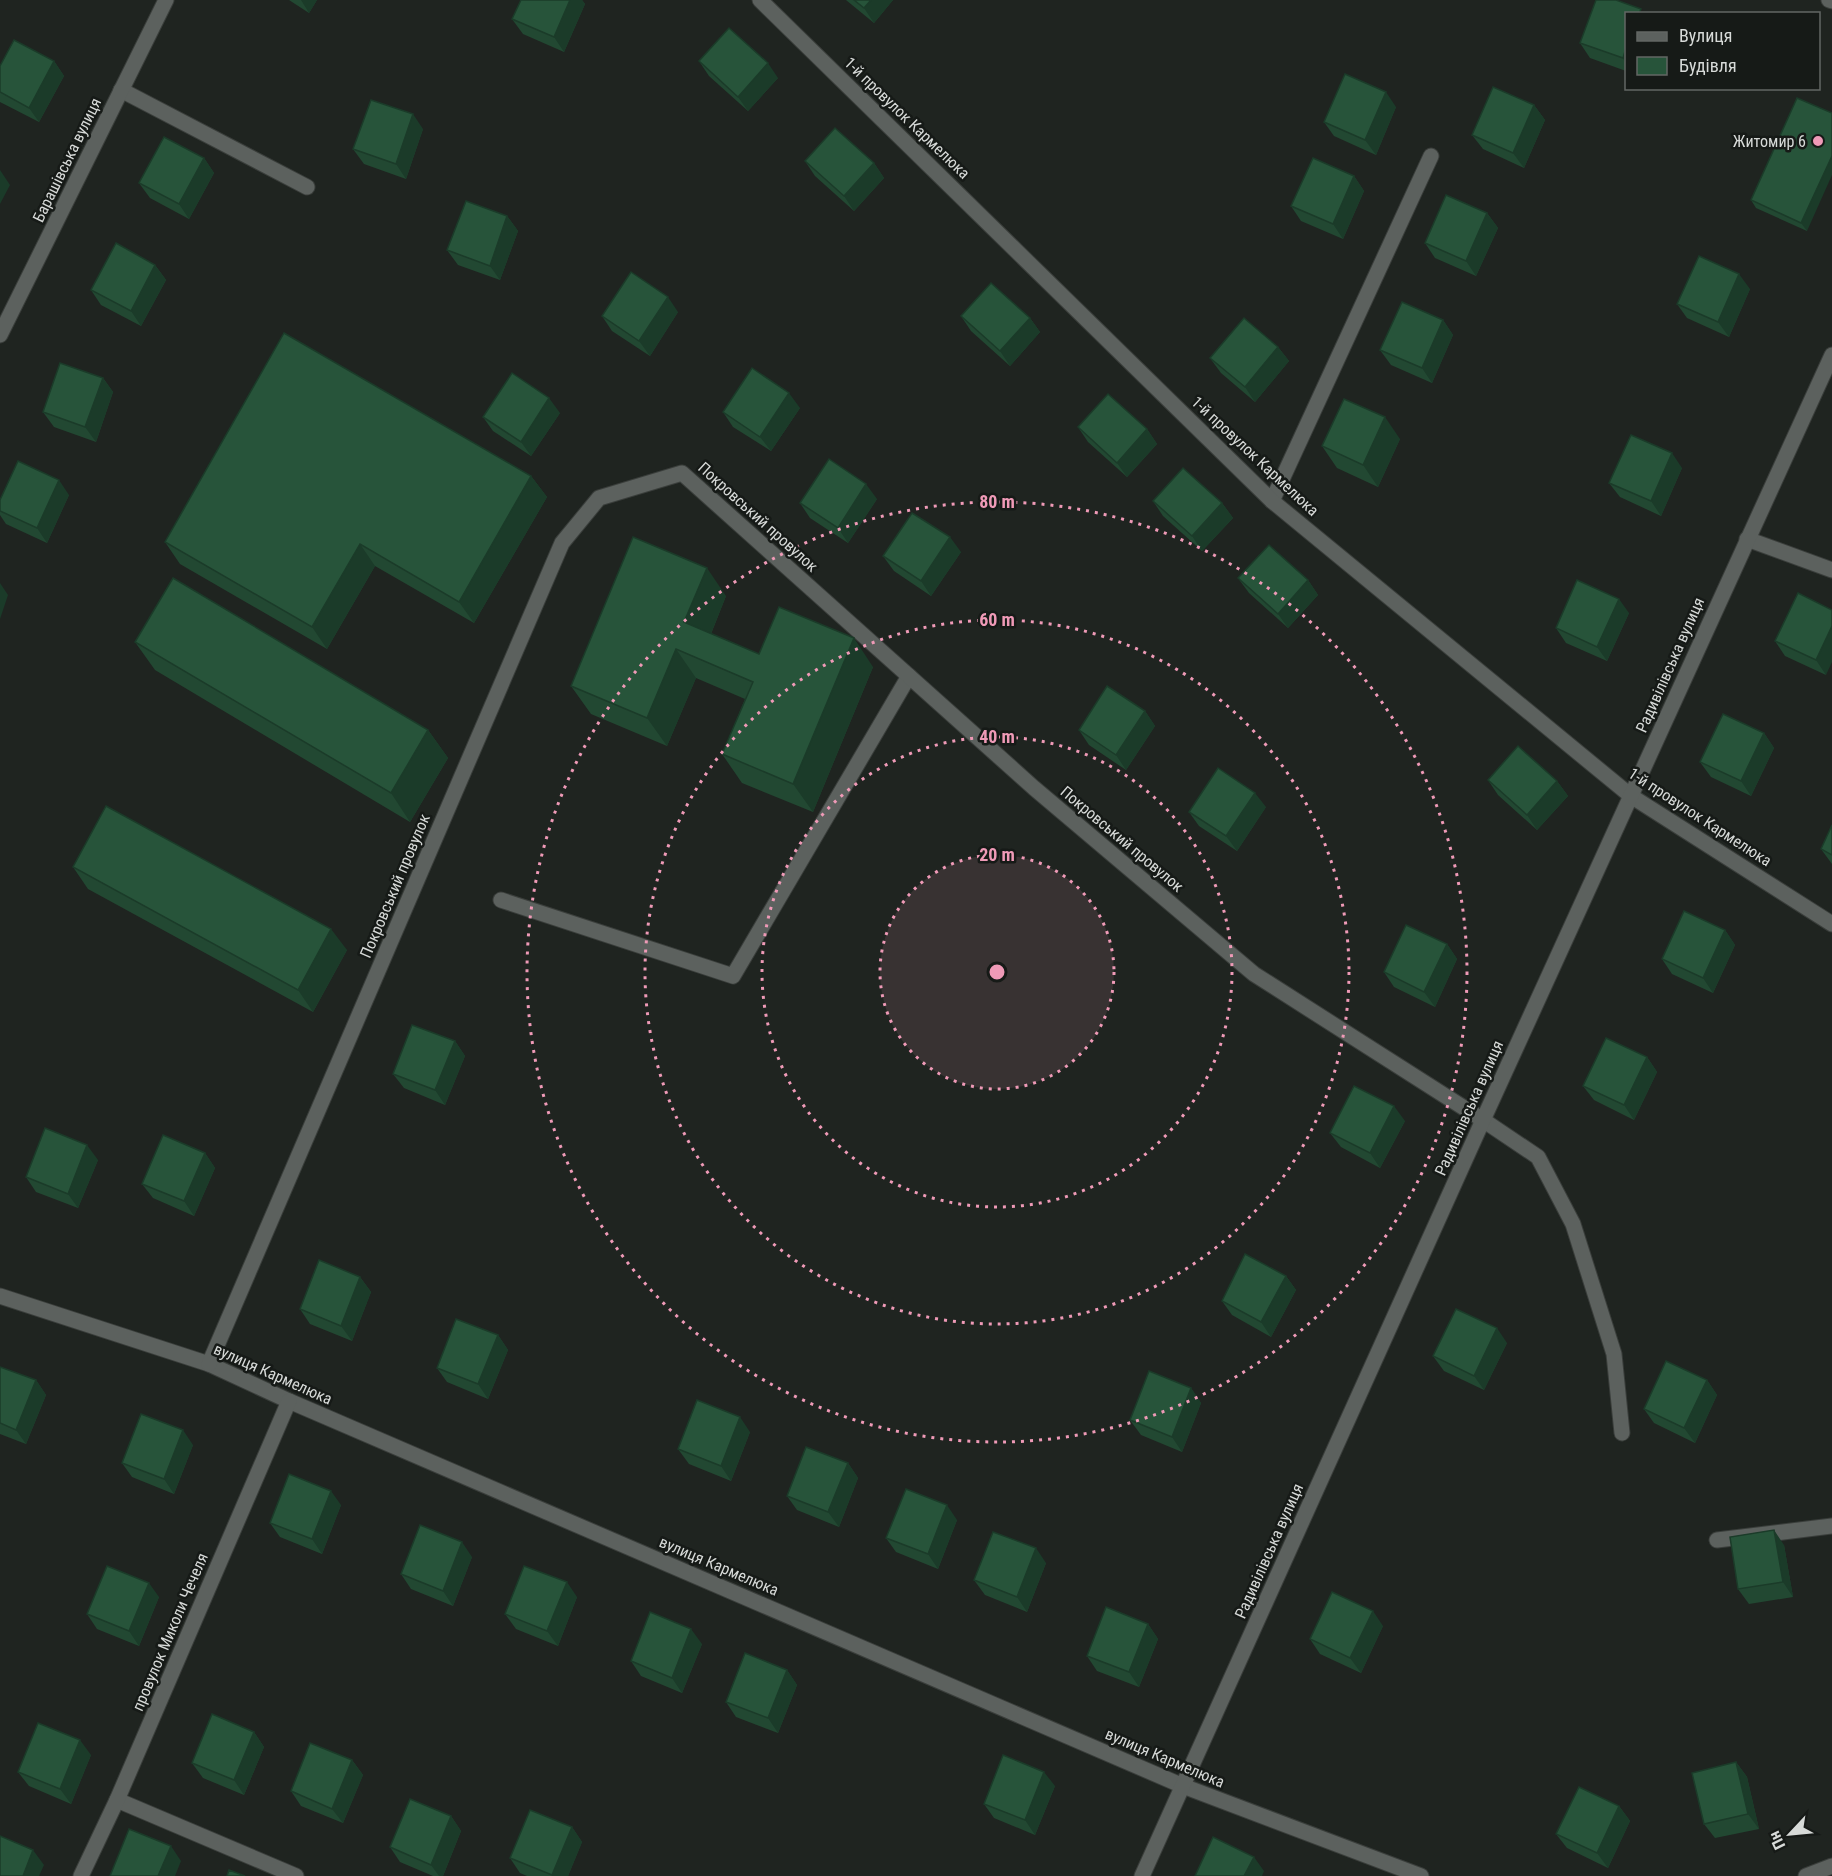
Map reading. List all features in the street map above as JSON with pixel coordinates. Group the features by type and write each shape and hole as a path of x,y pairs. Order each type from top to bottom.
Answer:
{"street":[{"name":"Барашівська вулиця","path":"0,335 166,0"},
{"name":"1-й провулок Кармелюка","path":"760,0 1272,501 1631,796 1832,924"},
{"path":"121,90 307,187"},
{"path":"1272,501 1431,156"},
{"name":"Радивілівська вулиця","path":"1142,1876 1747,538 1832,356"},
{"name":"Покровський провулок","path":"209,1364 562,543 599,498 681,473 1034,788 1254,974 1538,1157 1573,1224 1614,1354 1622,1433"},
{"path":"1747,538 1832,570"},
{"path":"501,900 733,976 909,676"},
{"name":"вулиця Кармелюка","path":"0,1296 209,1364 1183,1786 1421,1876"},
{"name":"провулок Миколи Чечеля","path":"81,1876 117,1800 290,1401"},
{"path":"1717,1540 1832,1526"},
{"path":"117,1800 296,1876"},
{"path":"1806,1876 1832,1866"}],"building":[{"path":"521,0 570,0 554,37 512,19"},
{"path":"854,0 871,0 864,8"},
{"path":"1596,0 1616,0 1641,9 1640,12 1625,12 1623,58 1580,43"},
{"path":"729,28 768,63 738,97 699,61"},
{"path":"14,40 54,61 29,108 0,92 0,66"},
{"path":"1345,74 1386,92 1365,140 1324,122"},
{"path":"1493,87 1534,105 1513,153 1472,135"},
{"path":"1797,98 1832,113 1832,156 1801,223 1751,200"},
{"path":"371,100 413,114 396,164 353,149"},
{"path":"835,128 874,163 844,196 805,161"},
{"path":"164,137 204,158 179,204 139,183"},
{"path":"1313,158 1354,176 1333,224 1291,206"},
{"path":"1446,195 1487,213 1466,261 1425,243"},
{"path":"466,201 507,216 490,266 447,250"},
{"path":"116,243 155,265 131,311 91,290"},
{"path":"1699,256 1739,274 1718,322 1677,304"},
{"path":"631,272 668,297 639,341 602,316"},
{"path":"991,283 1030,318 1000,351 961,316"},
{"path":"1402,302 1443,320 1422,368 1380,350"},
{"path":"1244,318 1278,347 1245,387 1210,358"},
{"path":"284,333 531,476 459,602 360,544 312,627 165,542"},
{"path":"60,363 103,378 85,427 43,412"},
{"path":"752,368 789,393 760,437 723,412"},
{"path":"512,373 549,398 521,442 483,417"},
{"path":"1108,394 1147,429 1117,463 1078,427"},
{"path":"1344,399 1385,417 1363,465 1322,446"},
{"path":"1631,435 1672,453 1651,501 1609,483"},
{"path":"829,459 866,484 838,528 800,503"},
{"path":"18,461 59,480 37,528 0,511 0,500"},
{"path":"1183,468 1222,503 1192,536 1153,501"},
{"path":"912,513 950,537 921,581 883,556"},
{"path":"633,537 707,568 684,622 759,654 779,607 854,638 793,784 722,754 753,682 676,649 647,718 571,686"},
{"path":"1269,545 1308,580 1278,614 1238,578"},
{"path":"173,578 428,730 391,793 135,642"},
{"path":"1577,580 1619,599 1597,647 1556,628"},
{"path":"1798,593 1832,610 1832,626 1816,660 1775,641"},
{"path":"1107,686 1145,711 1116,755 1079,730"},
{"path":"1723,714 1764,733 1741,781 1700,762"},
{"path":"1518,746 1557,781 1527,815 1488,780"},
{"path":"1218,768 1255,793 1226,836 1189,812"},
{"path":"106,806 331,929 298,990 73,867"},
{"path":"1832,825 1832,855 1821,849"},
{"path":"1684,911 1725,930 1703,978 1662,959"},
{"path":"1406,925 1447,944 1424,992 1384,972"},
{"path":"412,1025 455,1041 435,1090 393,1074"},
{"path":"1606,1038 1647,1057 1624,1105 1583,1086"},
{"path":"1354,1086 1394,1106 1370,1153 1330,1133"},
{"path":"45,1128 87,1145 68,1194 26,1177"},
{"path":"163,1135 205,1153 184,1201 142,1184"},
{"path":"1245,1254 1286,1276 1261,1322 1222,1301"},
{"path":"319,1260 360,1277 341,1326 300,1309"},
{"path":"1456,1309 1497,1328 1474,1376 1433,1356"},
{"path":"456,1319 498,1335 478,1384 437,1368"},
{"path":"1666,1361 1707,1380 1684,1428 1644,1409"},
{"path":"0,1367 36,1380 16,1430 0,1423"},
{"path":"1149,1371 1191,1388 1172,1437 1130,1420"},
{"path":"697,1400 740,1417 721,1466 678,1449"},
{"path":"141,1414 183,1430 164,1479 122,1463"},
{"path":"806,1447 848,1463 828,1512 787,1496"},
{"path":"289,1474 331,1491 312,1539 270,1523"},
{"path":"906,1489 947,1505 928,1554 886,1538"},
{"path":"420,1525 462,1542 443,1591 401,1574"},
{"path":"1774,1530 1783,1582 1738,1589 1730,1537"},
{"path":"993,1532 1036,1548 1017,1597 974,1580"},
{"path":"107,1566 149,1583 129,1631 87,1614"},
{"path":"524,1566 567,1582 547,1631 505,1614"},
{"path":"1332,1592 1373,1611 1350,1658 1310,1639"},
{"path":"1106,1607 1148,1624 1129,1672 1087,1656"},
{"path":"650,1612 691,1629 672,1678 631,1661"},
{"path":"745,1653 787,1670 768,1718 726,1702"},
{"path":"212,1714 254,1732 234,1780 192,1763"},
{"path":"38,1723 80,1740 60,1789 18,1772"},
{"path":"310,1743 352,1760 332,1809 291,1791"},
{"path":"1003,1755 1044,1772 1025,1820 984,1804"},
{"path":"1736,1762 1748,1814 1704,1824 1692,1773"},
{"path":"1579,1787 1619,1806 1597,1853 1556,1834"},
{"path":"410,1799 451,1816 431,1865 390,1847"},
{"path":"530,1810 572,1827 552,1875 510,1858"},
{"path":"129,1829 171,1846 158,1876 110,1876"},
{"path":"0,1836 33,1850 23,1876 0,1876"},
{"path":"1213,1837 1254,1857 1244,1876 1195,1876"},
{"path":"229,1870 245,1876 227,1876"}],"place":[{"name":"Житомир 6","path":"1818,141"}]}
